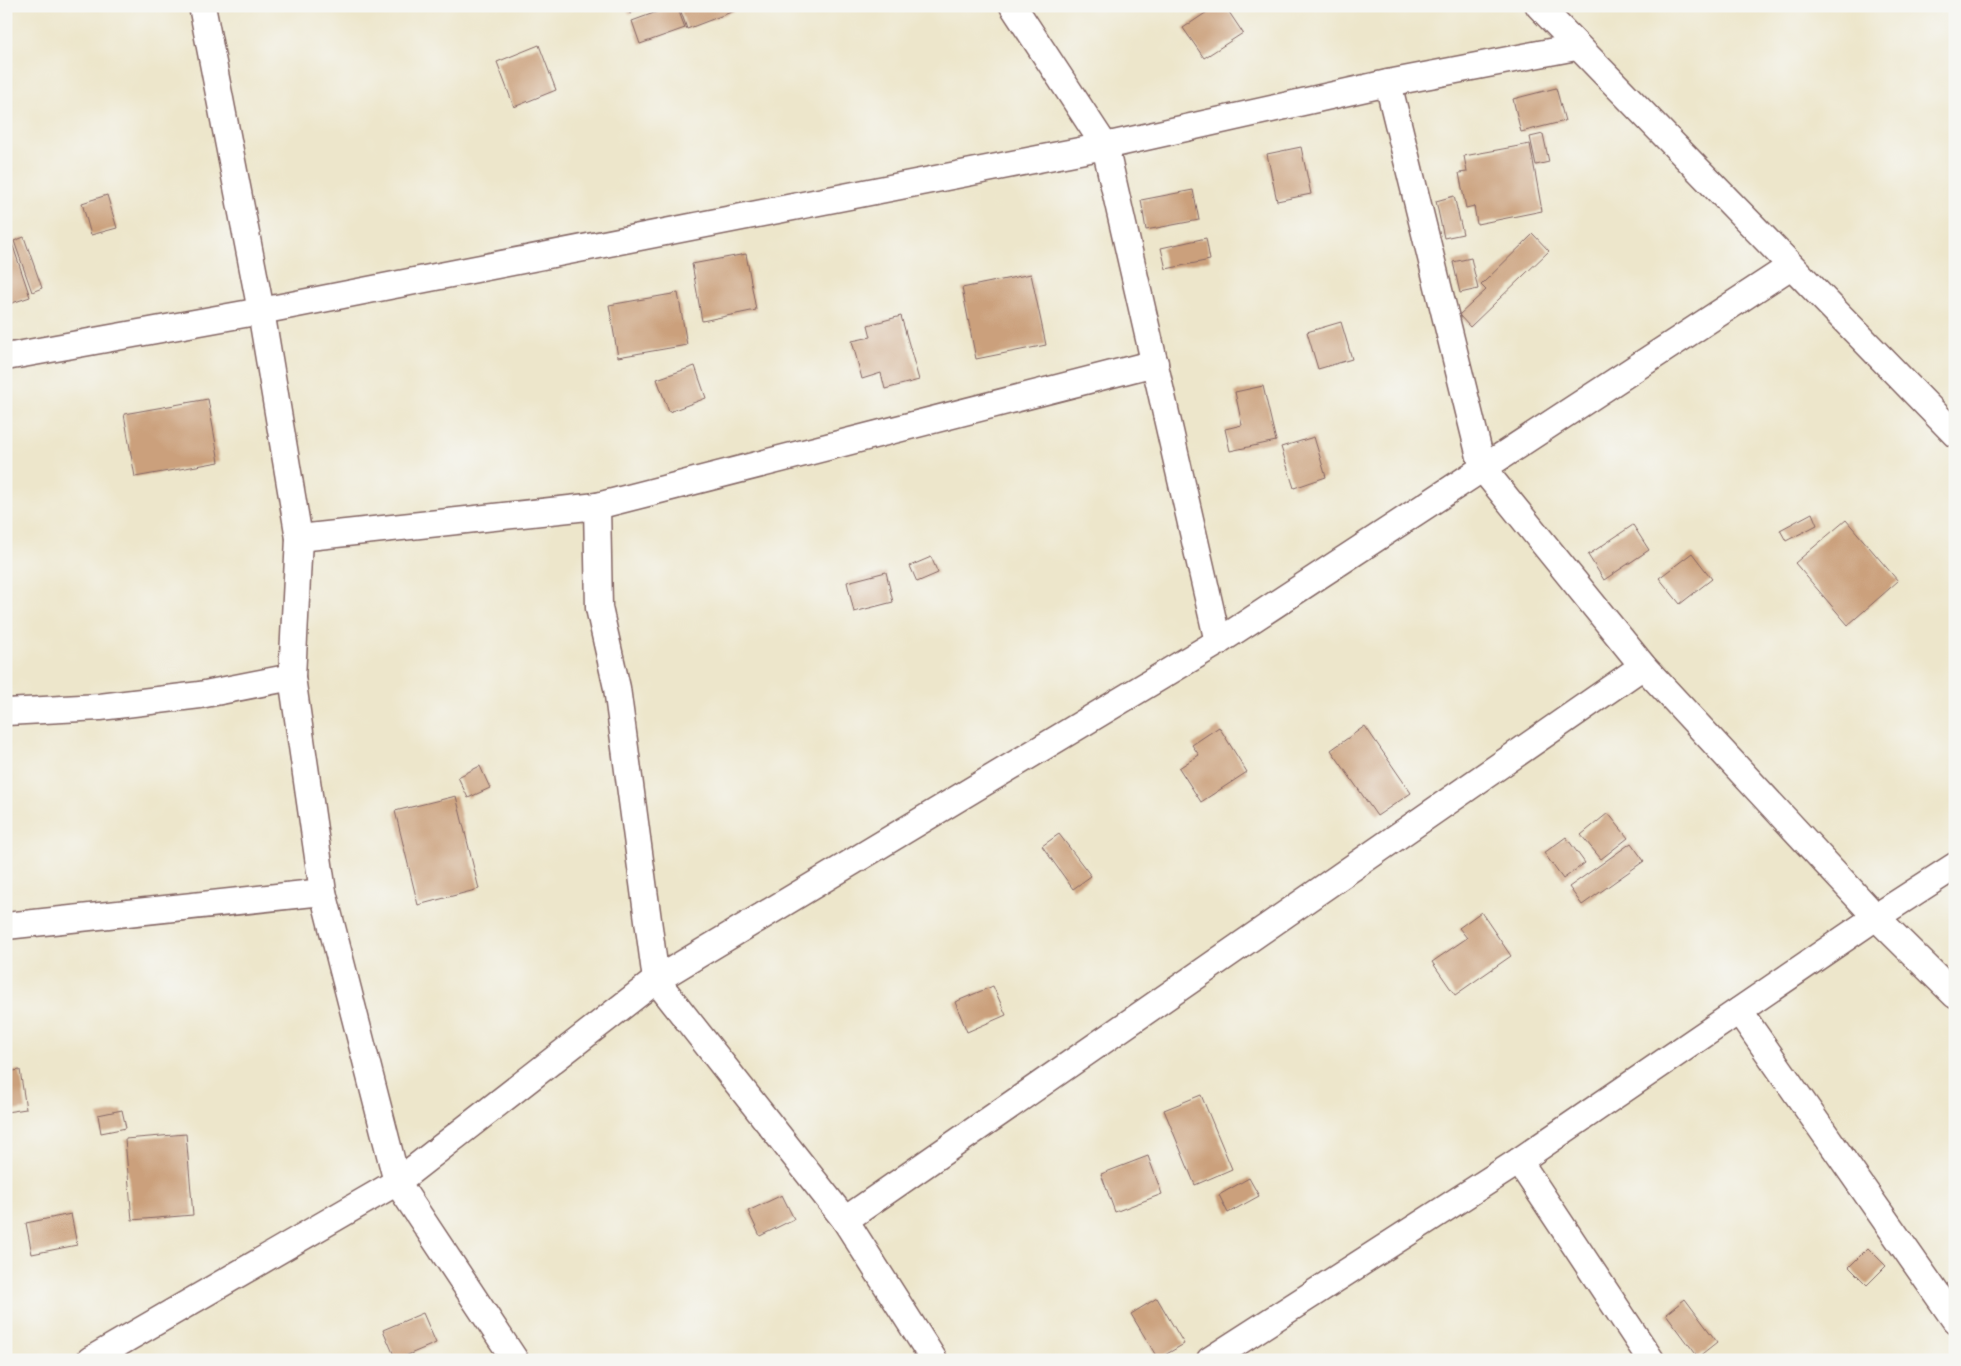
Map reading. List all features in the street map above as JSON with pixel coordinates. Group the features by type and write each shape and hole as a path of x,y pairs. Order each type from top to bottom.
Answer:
{"street":[{"path":"202,6 261,311 299,538 292,677 324,892 397,1182 515,1360"},
{"path":"1013,6 1105,146 1218,642"},
{"path":"1539,6 1576,47 1955,434"},
{"path":"6,357 261,311 1105,146 1388,83 1576,47"},
{"path":"1388,83 1483,469 1643,666 1876,917 1955,995"},
{"path":"90,1360 397,1182 656,980 1218,642 1791,266"},
{"path":"299,538 598,506 1154,364"},
{"path":"598,506 600,608 617,688 656,980 845,1220 934,1360"},
{"path":"845,1220 1643,666"},
{"path":"6,712 100,708 200,695 292,677"},
{"path":"1210,1360 1519,1161 1876,917 1955,866"},
{"path":"6,926 324,892"},
{"path":"1739,1011 1955,1320"},
{"path":"1519,1161 1651,1360"}],"building":[{"path":"624,6 640,6 630,14"},
{"path":"677,6 685,28 640,44 632,21"},
{"path":"679,6 733,6 734,11 687,29"},
{"path":"1216,6 1225,6 1243,33 1204,58 1183,28"},
{"path":"539,45 556,90 514,107 497,62"},
{"path":"1556,88 1565,121 1521,132 1513,99"},
{"path":"1543,134 1549,162 1536,165 1530,137"},
{"path":"1530,144 1542,211 1477,224 1474,206 1466,208 1459,173 1467,172 1464,156"},
{"path":"1301,147 1311,194 1277,201 1267,154"},
{"path":"1193,190 1199,220 1146,230 1141,200"},
{"path":"107,195 117,228 91,235 82,203"},
{"path":"1454,196 1463,234 1444,238 1436,201"},
{"path":"1533,234 1549,251 1470,327 1459,315 1486,290 1481,285"},
{"path":"24,237 42,288 32,292 14,241"},
{"path":"1206,238 1210,260 1166,269 1161,248"},
{"path":"12,243 30,297 6,305 6,245"},
{"path":"746,254 756,310 702,321 692,264"},
{"path":"1471,258 1478,289 1460,293 1453,262"},
{"path":"1031,274 1046,345 976,359 962,288"},
{"path":"678,293 687,345 618,357 609,305"},
{"path":"901,316 919,380 885,389 881,373 862,379 852,341 871,337 868,325"},
{"path":"1341,322 1352,359 1318,369 1307,332"},
{"path":"695,366 706,398 669,412 657,379"},
{"path":"1263,386 1276,441 1230,451 1225,429 1242,425 1235,392"},
{"path":"208,399 219,462 135,477 124,414"},
{"path":"1314,437 1326,477 1294,488 1281,447"},
{"path":"1812,513 1817,525 1786,541 1780,530"},
{"path":"1846,520 1898,581 1848,625 1795,563"},
{"path":"1633,525 1649,550 1604,580 1588,555"},
{"path":"1692,553 1712,579 1680,604 1659,578"},
{"path":"931,557 938,573 917,582 910,566"},
{"path":"886,572 893,602 854,612 847,582"},
{"path":"1365,726 1411,793 1377,816 1331,750"},
{"path":"1219,727 1247,772 1201,802 1179,768 1199,755 1192,745"},
{"path":"480,766 490,788 468,798 458,777"},
{"path":"456,796 479,889 418,905 395,811"},
{"path":"1608,813 1628,838 1601,859 1581,835"},
{"path":"1059,834 1091,876 1073,889 1042,846"},
{"path":"1566,837 1585,863 1563,879 1544,853"},
{"path":"1631,843 1644,861 1582,905 1569,887"},
{"path":"1481,912 1511,956 1455,995 1432,962 1467,938 1459,928"},
{"path":"993,986 1006,1015 967,1032 955,1002"},
{"path":"20,1070 26,1109 6,1112 6,1072"},
{"path":"1201,1095 1232,1169 1195,1185 1164,1110"},
{"path":"122,1110 126,1128 101,1133 98,1115"},
{"path":"186,1134 193,1215 132,1220 125,1139"},
{"path":"1148,1156 1162,1194 1115,1212 1101,1174"},
{"path":"1249,1178 1259,1196 1228,1213 1219,1195"},
{"path":"782,1195 794,1219 760,1236 748,1211"},
{"path":"71,1214 77,1245 32,1254 26,1223"},
{"path":"1868,1248 1886,1266 1867,1285 1849,1267"},
{"path":"1157,1298 1184,1344 1158,1359 1131,1314"},
{"path":"1685,1299 1717,1342 1698,1357 1666,1314"},
{"path":"423,1313 436,1343 396,1360 383,1330"}]}
